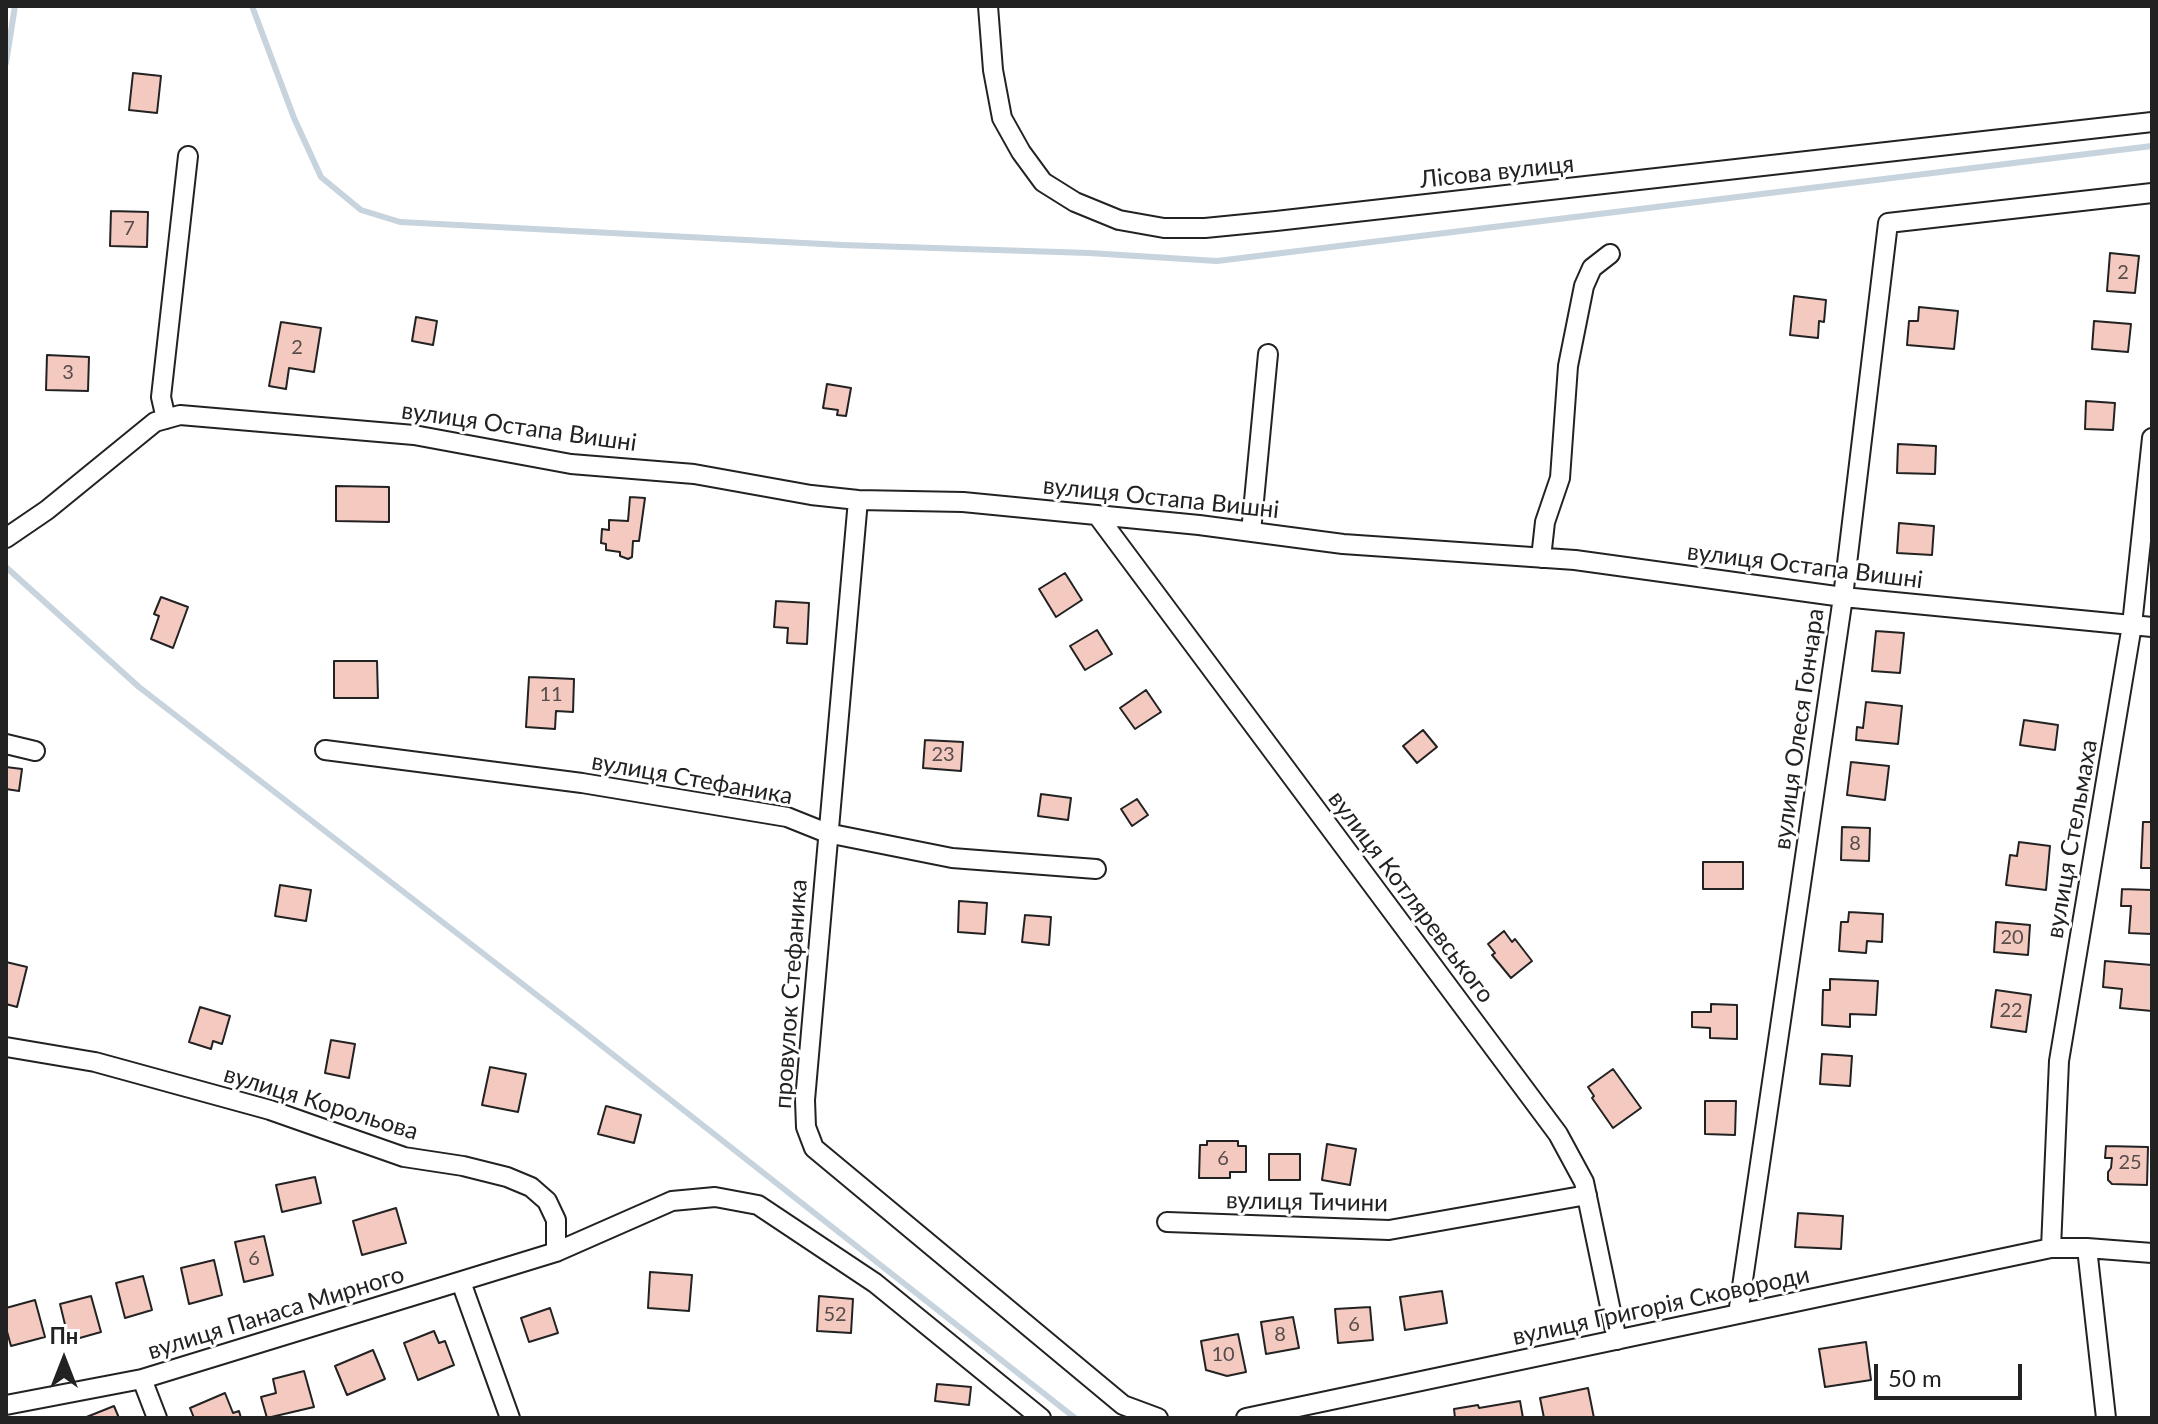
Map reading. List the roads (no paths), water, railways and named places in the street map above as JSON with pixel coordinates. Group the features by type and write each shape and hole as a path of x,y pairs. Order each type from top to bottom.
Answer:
{"street":[{"name":"Лісова вулиця","path":"988,6 993,70 1002,118 1043,182 1075,202 1119,220 1164,228 1205,228 1276,221 2152,122"},
{"path":"6,538 47,510 155,422 166,419 161,397 188,156"},
{"name":"вулиця Олеся Гончара","path":"1738,1314 1843,597 1888,223 2152,193"},
{"path":"1541,558 1545,522 1560,478 1568,366 1584,286 1592,268 1610,254"},
{"path":"1251,532 1268,354"},
{"name":"вулиця Остапа Вишні","path":"166,419 180,415 414,435 571,464 694,474 811,495 858,500 963,502 1343,544 1575,560 1843,597 2152,627"},
{"name":"вулиця Стельмаха","path":"2051,1248 2059,1061 2132,625 2152,438"},
{"name":"провулок Стефаника","path":"858,500 827,833 805,1100 806,1127 814,1148 1123,1405 1158,1418"},
{"name":"вулиця Котляревського","path":"1097,515 1558,1134 1584,1182 1617,1340"},
{"path":"6,744 35,751"},
{"name":"вулиця Стефаника","path":"325,750 596,786 787,817 827,833 952,858 1096,869"},
{"name":"вулиця Корольова","path":"6,1047 95,1062 270,1110 404,1157 463,1166 507,1177 531,1187 547,1201 556,1220 556,1252"},
{"name":"вулиця Тичини","path":"1167,1222 1389,1230 1587,1195"},
{"path":"556,1252 672,1201 715,1197 758,1205 875,1283 1041,1418"},
{"name":"вулиця Григорія Сковороди","path":"1246,1418 2051,1248 2152,1253"},
{"path":"2087,1248 2106,1418"},
{"name":"вулиця Панаса Мирного","path":"6,1405 142,1379 556,1252"},
{"path":"461,1282 510,1418"},
{"path":"142,1379 157,1418"}],"waterway":[{"path":"6,63 15,6"},
{"path":"252,6 294,118 321,177 361,210 400,222 1217,261 2152,146"},
{"path":"7,568 139,687 1075,1418"}]}
